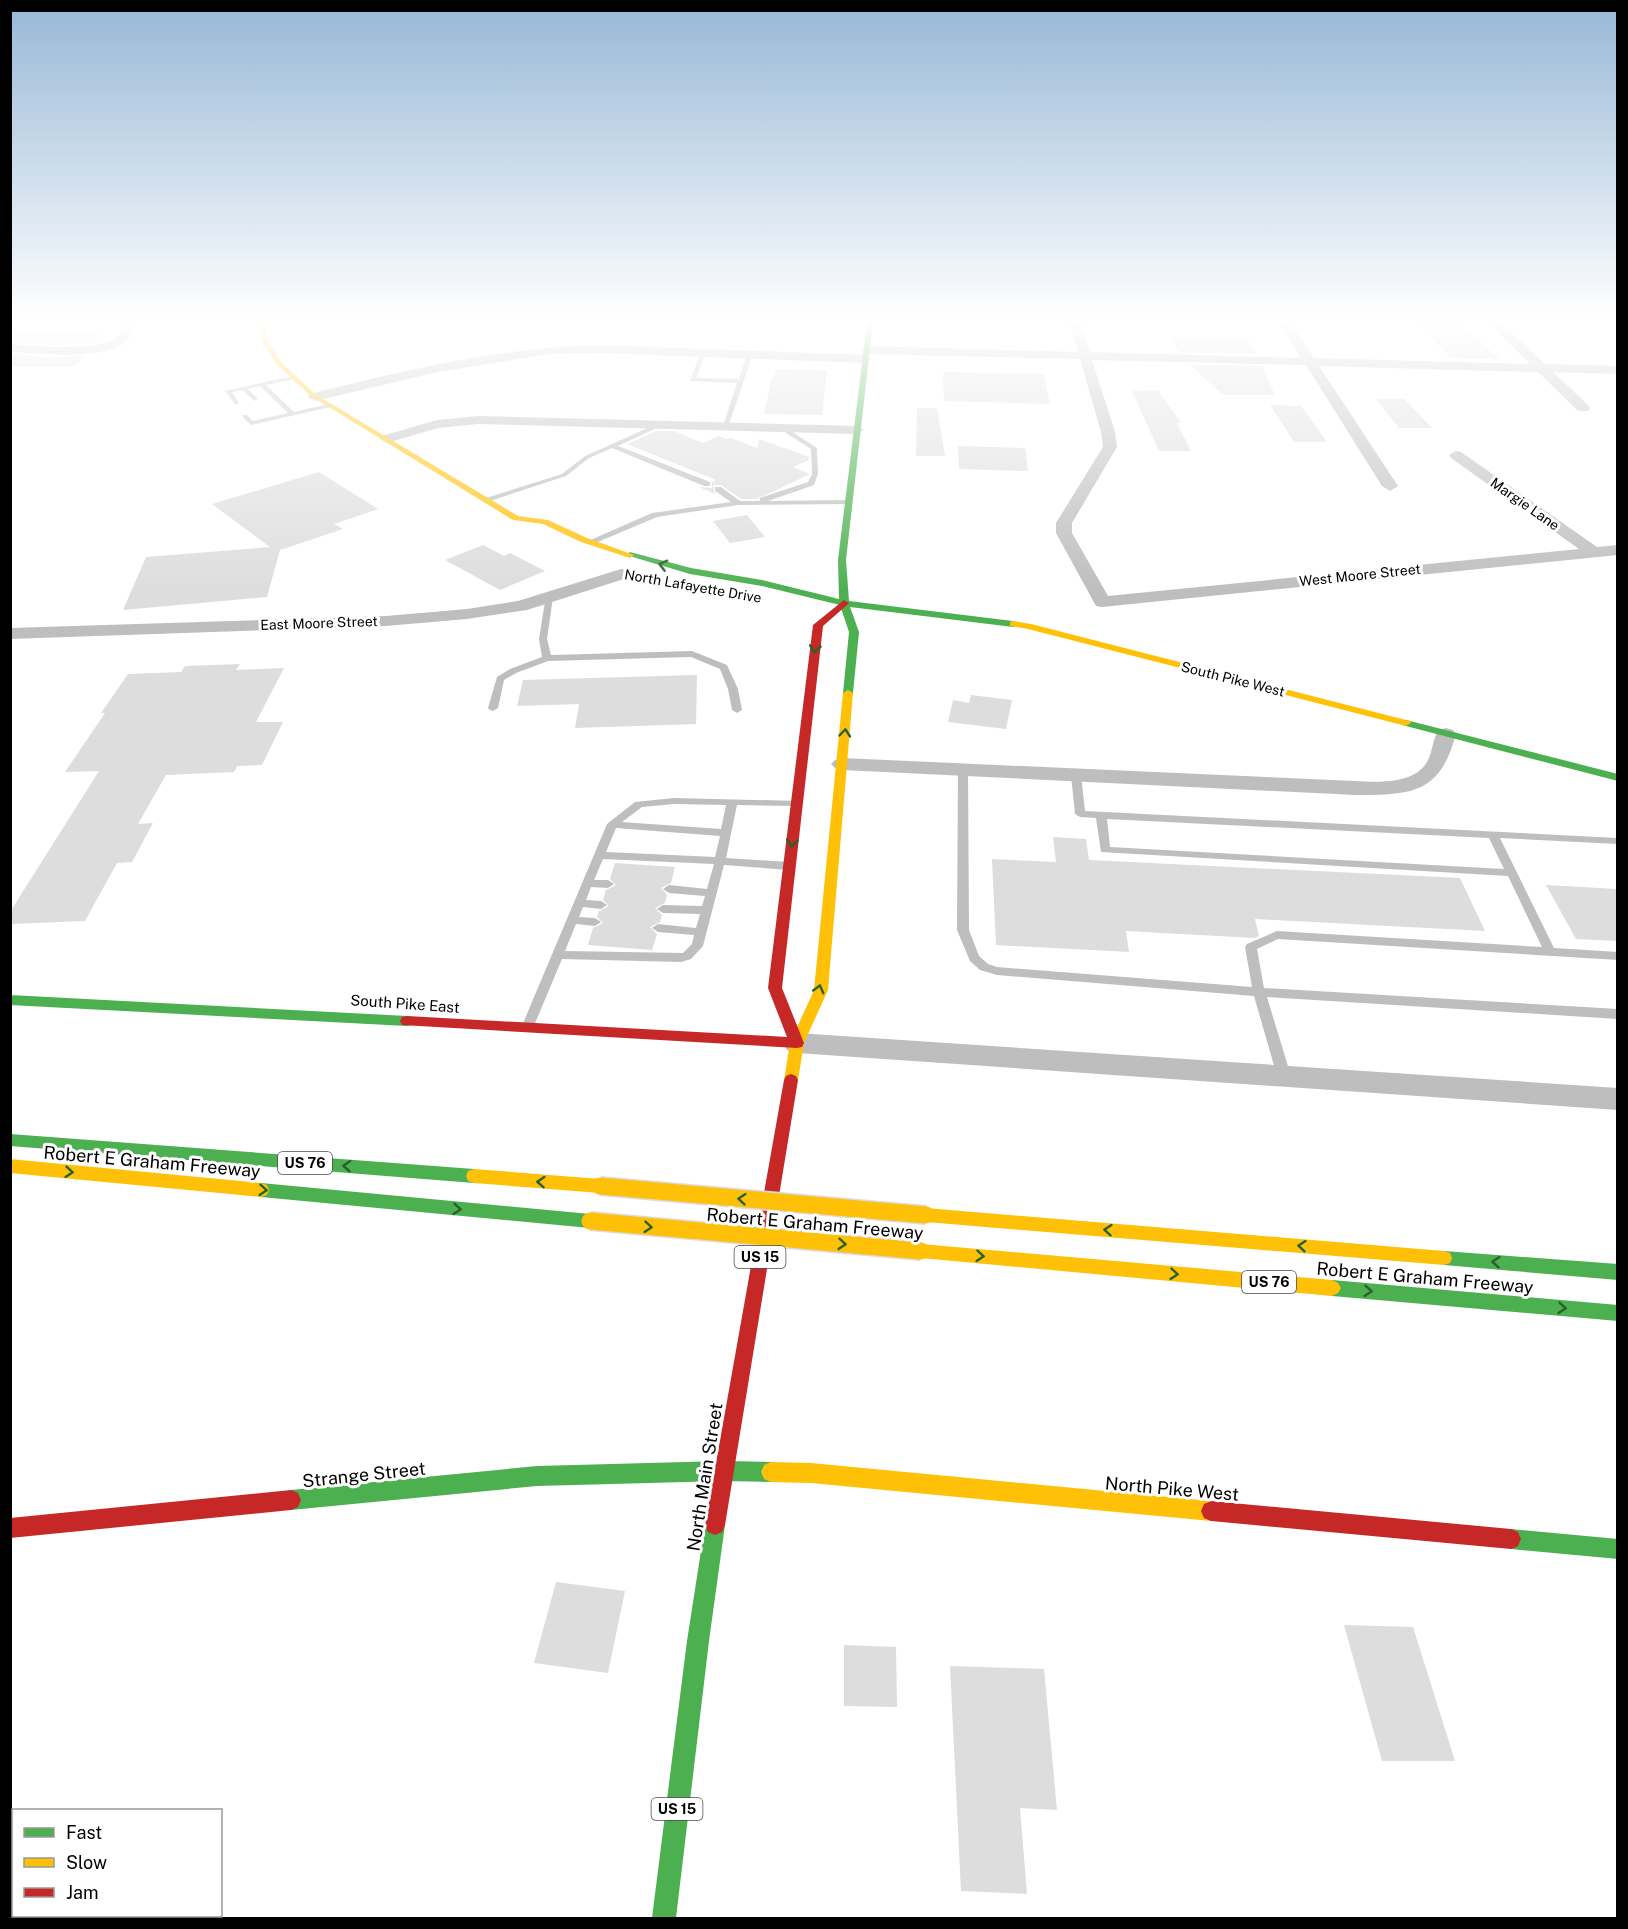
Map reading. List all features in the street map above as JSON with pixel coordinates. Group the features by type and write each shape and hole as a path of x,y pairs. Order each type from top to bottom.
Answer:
{"main road":[{"path":"340,412 484,500 520,528 545,522 590,542 644,560 690,571 762,583 844,603"},
{"path":"797,1043 821,990 854,632 844,603 842,560 859,412"},
{"name":"North Lafayette Drive","path":"600,567 627,575"},
{"name":"North Lafayette Drive","path":"763,599 844,603"},
{"path":"797,1043 775,988 818,625 844,603"},
{"name":"South Pike West","path":"844,603 1028,626 1617,778"},
{"name":"South Pike East","path":"10,1000 145,1005 797,1043"},
{"name":"North Main Street","path":"664,1918 698,1641 723,1471 797,1043"},
{"name":"Robert E Graham Freeway","path":"10,1140 600,1186 1617,1272"},
{"name":"Robert E Graham Freeway","path":"10,1166 590,1221 1617,1312"},
{"name":"Strange Street","path":"10,1528 537,1476 723,1471"},
{"name":"North Pike West","path":"723,1471 811,1473 1617,1549"}],"street":[{"name":"West Moore Street","path":"1102,412 1110,447 1064,523 1064,533 1102,602 1617,550"},
{"path":"1341,412 1390,486"},
{"path":"387,439 437,424 478,420 857,430"},
{"name":"Margie Lane","path":"1456,455 1595,553"},
{"name":"East Moore Street","path":"10,634 386,621 467,614 521,606 627,575"},
{"path":"842,764 1343,788 1386,788 1426,776 1435,766 1446,734"},
{"path":"797,1043 1617,1099"}],"lane":[{"path":"267,412 272,418"},
{"path":"245,416 251,423 302,412"},
{"path":"726,426 731,412"},
{"path":"484,500 564,475 587,457 659,425"},
{"path":"756,502 811,483 815,474 813,448 788,432 787,428"},
{"path":"613,446 707,484"},
{"path":"718,489 738,503"},
{"path":"590,542 655,515 738,503 849,502"},
{"path":"547,658 543,639 549,597"},
{"path":"493,708 500,679 513,671 547,658 692,654 724,668 733,689 737,710"},
{"path":"963,770 963,930 974,958 984,967 997,971 1259,992 1617,1014"},
{"path":"1076,775 1080,814 1617,841"},
{"path":"526,1028 612,824 639,804 674,801 797,803"},
{"path":"557,955 681,958 687,956 697,946 720,861 732,802"},
{"path":"1101,815 1105,850 1512,873"},
{"path":"612,824 726,833"},
{"path":"1493,835 1550,952"},
{"path":"599,855 789,866"},
{"path":"588,883 608,884"},
{"path":"669,889 711,893"},
{"path":"579,903 601,905"},
{"path":"663,909 706,910"},
{"path":"572,920 595,922"},
{"path":"658,928 700,932"},
{"path":"1284,1076 1259,992 1251,947 1277,936 1617,956"}],"building":[{"path":"764,412 822,412 822,415 764,414"},
{"path":"917,412 938,412 945,456 916,456"},
{"path":"1141,412 1173,412 1181,423 1177,423 1191,451 1159,451"},
{"path":"1275,412 1305,412 1327,442 1294,442"},
{"path":"1386,412 1417,412 1432,428 1399,428"},
{"path":"656,431 674,431 703,443 719,436 731,438 757,448 759,439 809,457 809,460 793,467 810,474 757,499 741,499 721,485 713,485 715,494 699,487 712,488 712,482 716,480 627,444"},
{"path":"958,446 1025,448 1028,471 959,469"},
{"path":"319,472 378,509 334,524 343,529 280,550 267,597 123,610 146,557 270,547 212,504"},
{"path":"747,515 765,537 730,543 713,521"},
{"path":"483,545 504,556 510,553 545,571 500,590 445,560"},
{"path":"240,664 236,670 284,668 256,722 283,722 262,765 237,766 234,772 166,775 138,824 153,823 132,862 117,863 85,921 10,924 10,912 99,771 65,772 128,674 181,672 185,666"},
{"path":"697,675 696,724 575,728 579,704 517,706 523,680"},
{"path":"971,695 1012,700 1006,729 948,722 953,700 969,703"},
{"path":"1053,837 1086,839 1089,860 1460,878 1485,931 1255,919 1259,936 1255,938 1126,931 1129,952 996,945 992,859 1056,862"},
{"path":"615,863 675,867 671,883 661,888 667,895 665,903 655,908 662,915 660,922 650,927 657,934 652,950 588,945 593,928 603,923 597,917 599,911 609,906 603,900 606,890 616,885 610,879"},
{"path":"1546,885 1617,889 1617,941 1576,939"},
{"path":"556,1582 625,1591 608,1673 534,1663"},
{"path":"1344,1625 1413,1627 1455,1761 1382,1761"},
{"path":"844,1645 896,1647 897,1707 844,1706"},
{"path":"950,1666 1044,1669 1057,1810 1020,1808 1027,1894 961,1891"}],"traffic: fast":[{"path":"859,412 842,560 844,603 1013,624"},
{"path":"630,555 690,571 762,583 844,603"},
{"path":"844,603 854,632 848,693"},
{"path":"1406,723 1618,778"},
{"path":"10,1000 407,1021"},
{"path":"10,1140 474,1176"},
{"path":"261,1190 590,1221"},
{"path":"1444,1258 1618,1272"},
{"path":"1332,1288 1618,1313"},
{"path":"291,1500 537,1476 723,1471 771,1472"},
{"path":"664,1918 698,1641 715,1525"},
{"path":"1511,1539 1618,1549"}],"traffic: slow":[{"path":"341,412 516,518 545,522 584,540 630,555"},
{"path":"1013,624 1406,723"},
{"path":"791,1080 797,1043 821,990 848,693"},
{"path":"10,1166 261,1190"},
{"path":"474,1176 600,1186"},
{"path":"600,1186 926,1215"},
{"path":"926,1215 1444,1258"},
{"path":"590,1221 921,1251"},
{"path":"921,1251 1332,1288"},
{"path":"771,1472 811,1473 1211,1511"}],"traffic: jam":[{"path":"797,1043 775,988 818,625 844,603"},
{"path":"407,1021 797,1043"},
{"path":"715,1525 791,1080"},
{"path":"10,1528 291,1500"},
{"path":"1211,1511 1511,1539"}]}
